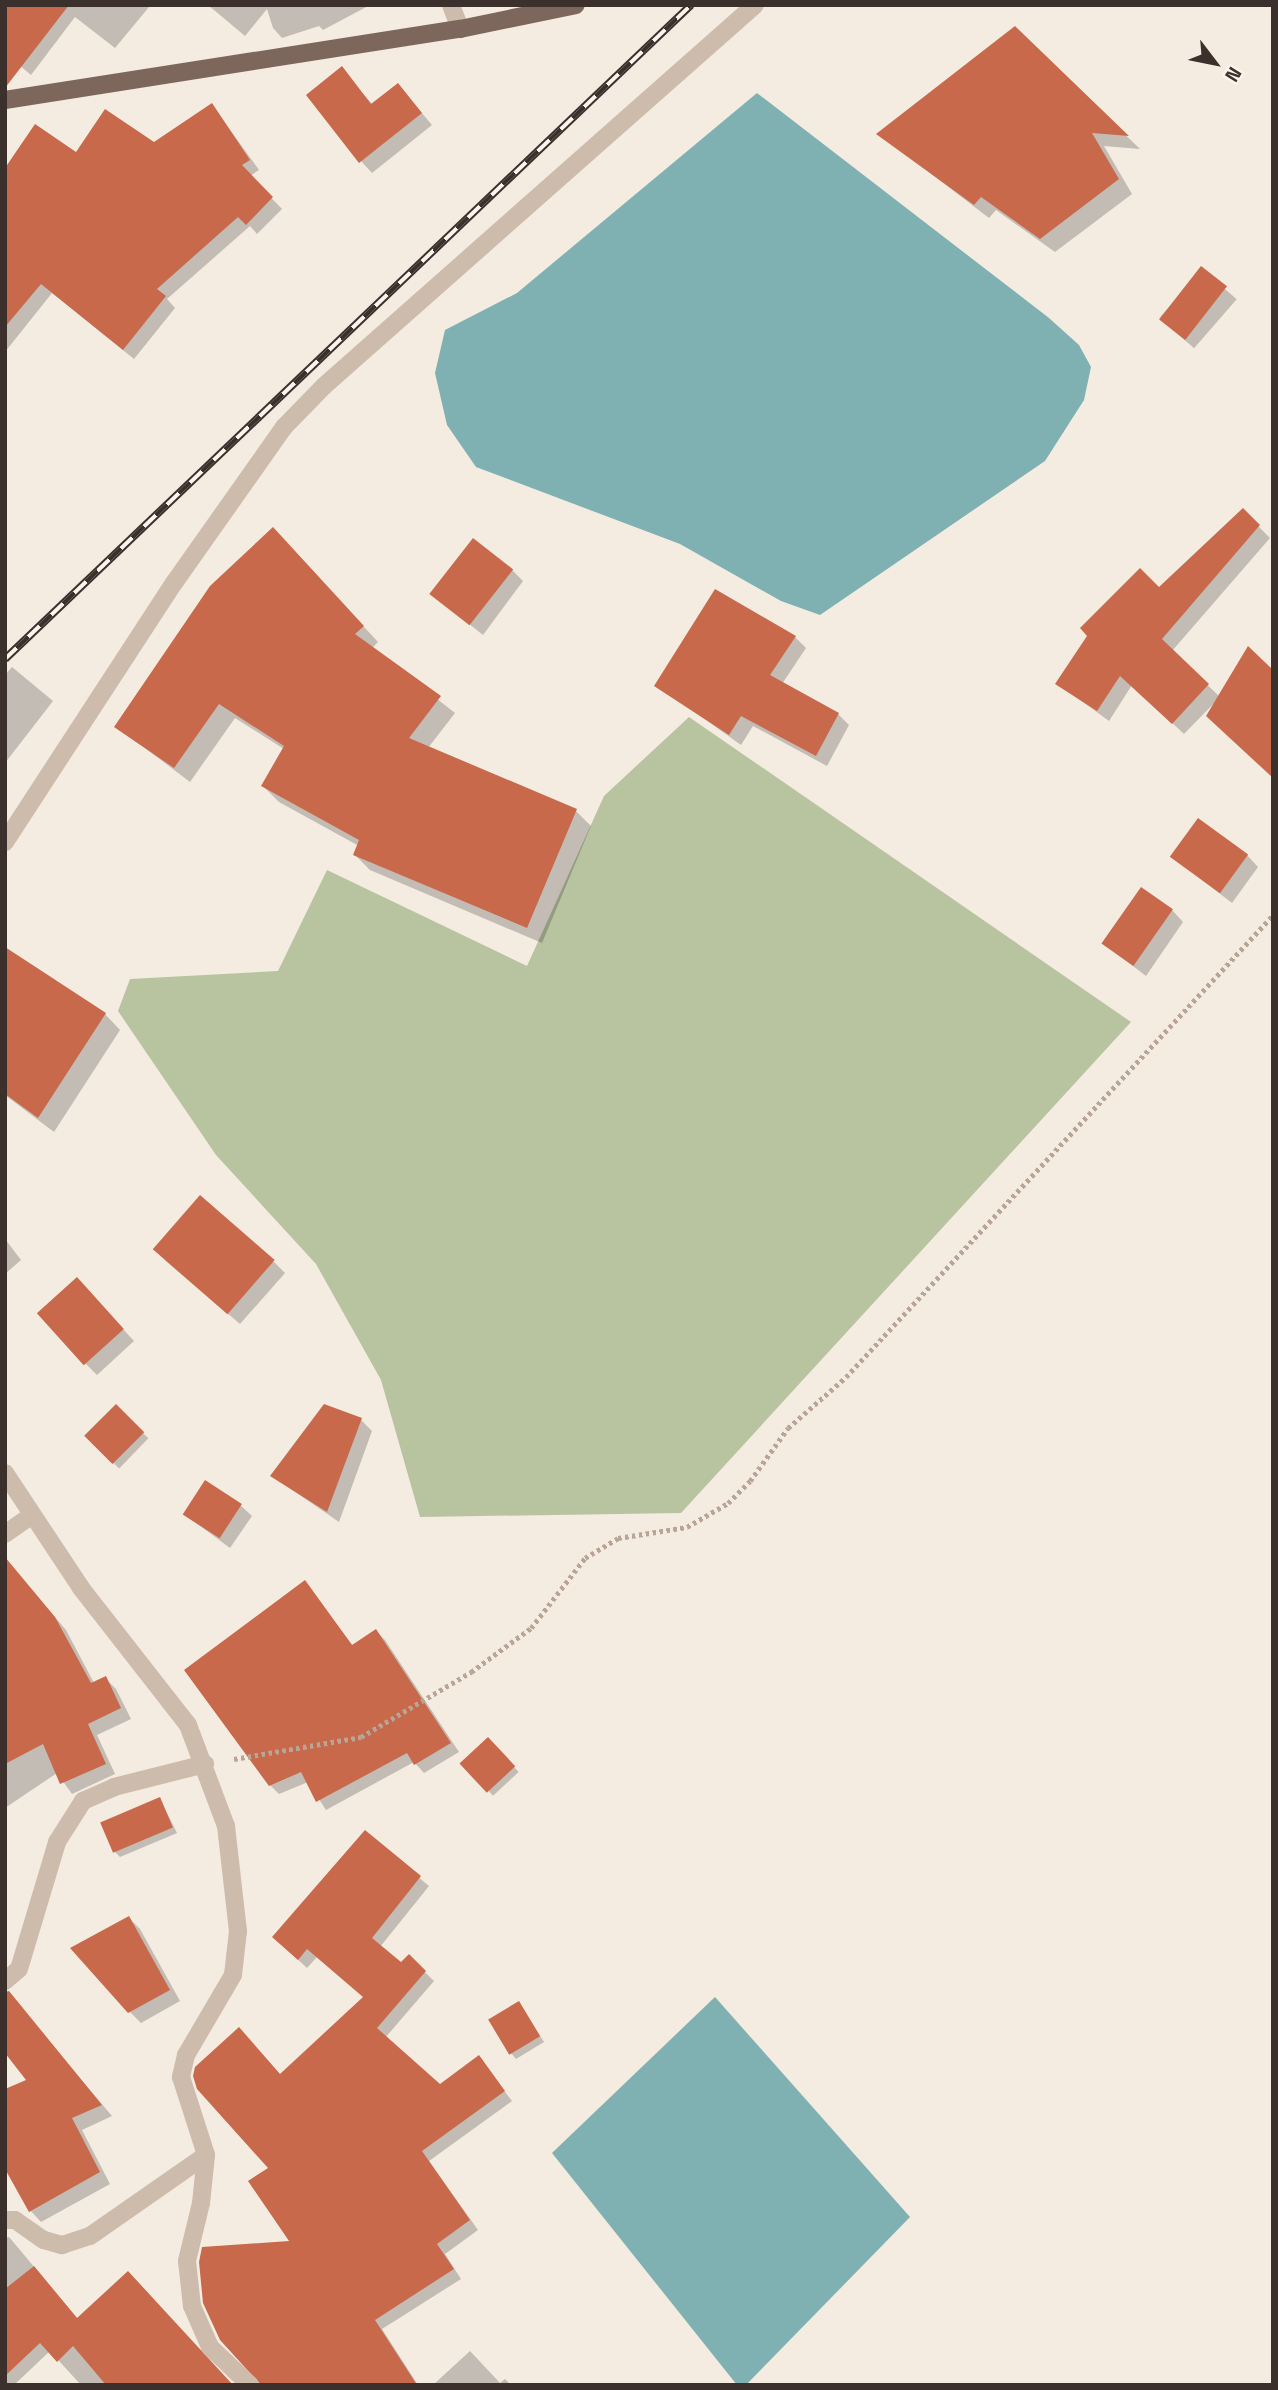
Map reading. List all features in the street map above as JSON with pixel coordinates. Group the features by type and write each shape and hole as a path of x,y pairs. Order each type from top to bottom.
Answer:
{"main road":[{"path":"5,100 460,29 576,5"}],"street":[{"path":"451,5 460,29"},
{"path":"5,842 174,583 284,427 324,386 755,5"},
{"path":"5,1473 31,1516 188,1725 205,1764 226,1826 238,1931 233,1975 186,2055 181,2077 205,2155 201,2203 187,2261 192,2306 210,2347 250,2385"},
{"path":"5,1534 31,1516"},
{"path":"5,1981 19,1969 57,1842 83,1801 114,1787 205,1764"},
{"path":"5,2220 15,2220 44,2240 62,2245 90,2236 205,2155"}],"path":[{"path":"205,1764 361,1737 471,1672 531,1628 585,1558 618,1538 687,1527 728,1503 750,1481 788,1428 846,1377 1273,915"}],"green space":[{"path":"689,717 1131,1022 681,1513 420,1517 381,1380 316,1264 216,1155 118,1011 130,979 278,971 327,870 527,966 604,796"}],"water":[{"path":"757,93 1049,318 1079,345 1091,367 1084,400 1045,461 820,615 781,601 680,544 476,467 447,425 435,373 445,330 517,293"},
{"path":"715,1997 910,2217 746,2385 737,2385 552,2153"}],"building":[{"path":"5,5 69,5 5,88"},
{"path":"1015,26 1129,136 1092,133 1119,179 1040,239 981,197 974,205 876,134"},
{"path":"342,66 371,104 398,83 422,113 359,163 306,95"},
{"path":"212,103 250,160 242,165 273,197 246,225 238,217 157,289 166,296 123,350 41,284 5,327 5,168 35,124 76,152 105,109 154,142"},
{"path":"1201,266 1227,286 1185,340 1159,320"},
{"path":"1243,508 1260,525 1162,639 1209,684 1172,724 1120,676 1097,711 1055,684 1087,636 1080,628 1140,568 1159,587"},
{"path":"273,527 364,626 355,634 441,696 409,738 577,809 527,928 353,855 359,840 261,786 284,746 219,704 174,768 114,727 210,586"},
{"path":"473,538 513,569 469,625 429,594"},
{"path":"715,589 796,636 770,675 839,713 816,756 741,716 729,735 654,686"},
{"path":"1248,646 1273,670 1273,778 1206,716"},
{"path":"1198,818 1248,854 1220,893 1170,857"},
{"path":"1141,887 1173,909 1133,966 1101,944"},
{"path":"5,947 106,1013 38,1118 5,1094"},
{"path":"200,1195 275,1260 227,1314 153,1249"},
{"path":"77,1277 124,1329 84,1365 37,1313"},
{"path":"116,1404 144,1432 112,1464 84,1436"},
{"path":"324,1404 362,1418 327,1512 270,1476"},
{"path":"205,1480 242,1504 220,1538 183,1514"},
{"path":"5,1557 55,1617 91,1683 106,1676 121,1708 88,1724 106,1764 60,1784 43,1744 5,1764"},
{"path":"305,1580 352,1645 376,1629 451,1743 414,1765 407,1753 316,1802 301,1772 269,1786 184,1670"},
{"path":"488,1737 515,1766 487,1793 459,1764"},
{"path":"160,1797 173,1827 113,1853 100,1822"},
{"path":"365,1830 421,1876 372,1938 401,1962 409,1954 426,1971 377,2028 440,2084 479,2055 505,2091 422,2151 470,2220 437,2244 454,2269 375,2320 417,2385 261,2385 220,2340 203,2303 199,2262 202,2247 289,2241 248,2181 268,2168 197,2089 193,2076 195,2067 239,2027 280,2074 363,1997 307,1949 298,1960 272,1937"},
{"path":"129,1916 170,1990 128,2013 70,1948"},
{"path":"9,1991 102,2105 72,2118 100,2172 29,2212 5,2169 5,2089 26,2080 5,2053 5,1992"},
{"path":"519,2001 540,2036 509,2055 488,2020"},
{"path":"34,2266 77,2318 128,2271 233,2385 106,2385 73,2346 57,2362 40,2343 5,2376 5,2289"}],"railway":[{"path":"5,659 691,5"}]}
